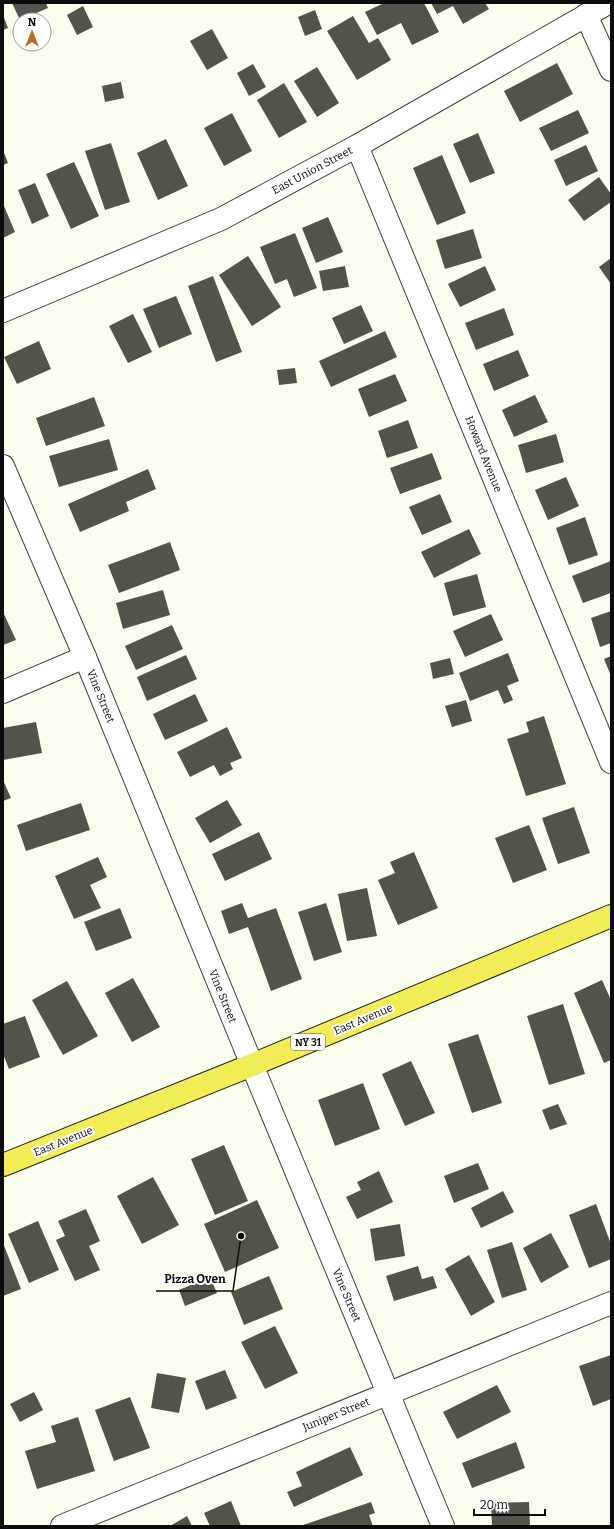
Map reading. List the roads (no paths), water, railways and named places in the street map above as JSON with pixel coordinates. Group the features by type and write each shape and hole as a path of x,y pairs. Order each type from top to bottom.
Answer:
{"highway":[{"name":"East Avenue","path":"3,1165 252,1065 611,916"}],"street":[{"name":"East Union Street","path":"3,311 221,219 356,146 608,3"},
{"path":"586,15 611,70"},
{"name":"Howard Avenue","path":"356,146 611,762"},
{"name":"Vine Street","path":"3,466 85,657 443,1526"},
{"path":"3,692 85,657"},
{"name":"Juniper Street","path":"62,1526 611,1303"}],"place":[{"name":"Pizza Oven","path":"241,1236"}]}
